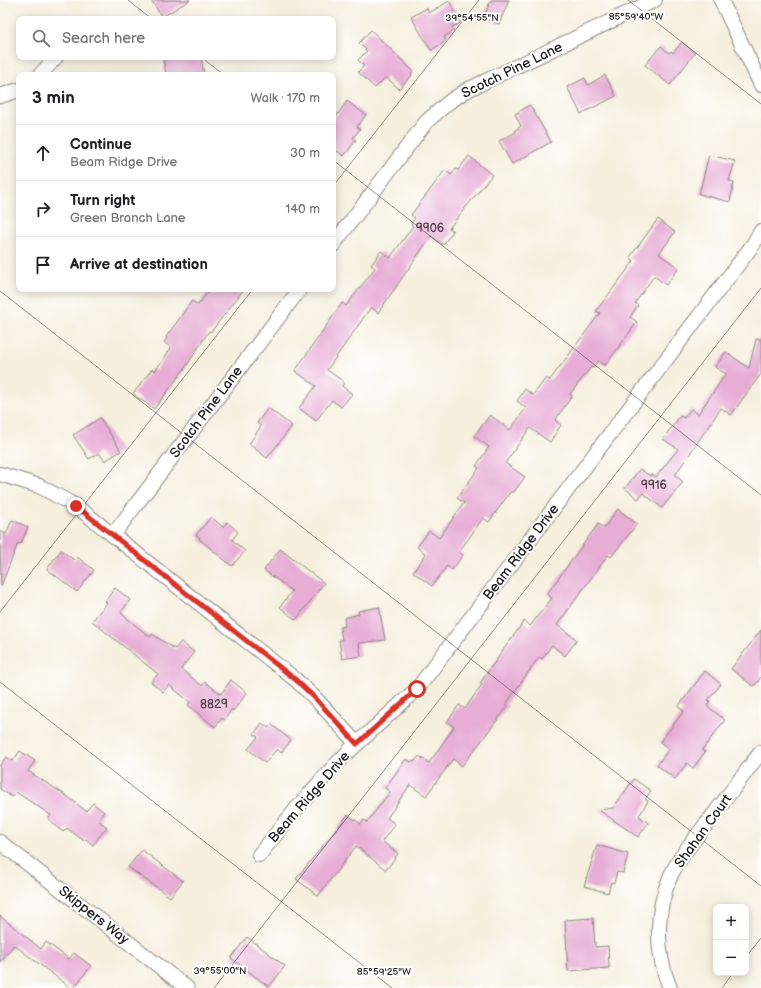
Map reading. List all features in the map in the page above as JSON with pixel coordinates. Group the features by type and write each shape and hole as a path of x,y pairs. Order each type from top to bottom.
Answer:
{"street":[{"name":"Scotch Pine Lane","path":"336,241 426,122 449,102 467,90 655,0"},
{"path":"721,0 761,85"},
{"path":"43,72 53,60"},
{"path":"0,96 16,91"},
{"name":"Beam Ridge Drive","path":"259,855 298,806 357,744 417,689 748,252 761,231"},
{"name":"Scotch Pine Lane","path":"113,535 298,292"},
{"path":"0,474 53,493 76,506 296,680 316,699 357,744"},
{"name":"Shahan Court","path":"670,988 663,969 658,937 663,897 671,875 688,848 761,752"},
{"name":"Skippers Way","path":"0,842 187,988"}],"building":[{"path":"151,0 190,0 164,16 161,16"},
{"path":"491,0 509,0 499,24 483,18"},
{"path":"449,1 461,22 452,27 454,31 444,37 446,41 431,50 411,17 427,8 429,13"},
{"path":"371,30 413,71 411,74 412,75 399,89 386,77 375,88 358,72 364,66 358,60 367,51 359,43"},
{"path":"682,42 695,53 670,85 645,65 661,46 669,53 671,51 673,53"},
{"path":"164,60 202,60 204,72 166,72"},
{"path":"605,75 616,96 581,114 567,87 585,78 588,85"},
{"path":"347,101 366,115 357,127 360,129 353,138 356,140 344,156 336,150 336,117"},
{"path":"530,105 551,142 512,164 499,141 516,132 515,130 521,126 515,114"},
{"path":"709,155 735,161 729,181 734,182 730,202 699,194"},
{"path":"469,156 492,175 449,228 453,231 443,245 431,236 378,313 371,307 327,370 344,382 342,386 352,394 341,407 332,400 316,421 299,408 316,386 295,371 342,303 346,306 375,268 371,265 381,251 390,258 413,226 411,224 415,218 411,215 445,170 451,175 456,169 458,170"},
{"path":"658,219 675,232 659,254 679,268 666,285 654,276 635,303 638,305 630,317 637,322 605,366 598,361 593,368 591,367 570,394 572,396 555,420 561,425 550,442 530,428 505,463 525,477 513,493 511,491 489,522 483,518 459,552 463,555 452,570 447,566 432,586 413,572 426,554 417,547 429,531 439,538 464,503 457,498 479,468 476,466 489,447 474,436 490,415 510,430 526,408 517,401 525,389 533,395 546,378 550,380 600,313 596,311 634,261 630,257"},
{"path":"208,292 242,292 211,332 209,331 183,371 154,409 133,394 152,369 155,371 171,348 164,342 167,338 166,337 192,301 198,305"},
{"path":"756,339 761,339 761,374 731,415 721,408 675,475 683,482 662,508 643,493 638,499 625,488 640,469 650,476 651,474 656,477 678,449 663,439 680,416 684,418 691,409 698,414 726,374 715,367 726,352 749,368"},
{"path":"268,408 292,426 267,458 249,444 261,426 257,423"},
{"path":"100,418 121,451 105,461 99,453 89,459 73,435"},
{"path":"618,509 637,524 611,557 608,555 557,625 577,640 565,656 552,645 542,659 539,657 506,704 508,706 462,766 453,759 426,796 410,785 387,818 395,824 382,841 398,854 386,870 356,846 318,896 296,879 348,815 361,824 364,820 367,822 390,792 385,788 406,759 411,762 413,760 415,761 419,756 429,763 454,727 447,722 459,705 465,709 482,684 480,683 524,621 530,626 552,598 547,594 598,524 604,528"},
{"path":"211,517 223,527 227,522 238,532 232,540 245,551 232,566 196,535"},
{"path":"12,520 28,527 21,544 18,543 1,586 0,531 6,534"},
{"path":"280,549 324,583 296,620 280,607 292,591 264,570"},
{"path":"61,550 74,560 77,557 94,570 77,592 47,569"},
{"path":"115,588 130,600 121,612 123,615 150,637 152,634 175,649 181,642 194,652 181,669 202,686 205,682 221,694 231,680 247,693 233,711 232,709 224,720 222,718 215,727 188,705 190,702 169,685 163,692 151,682 158,674 92,621 107,603 105,601"},
{"path":"379,607 385,640 359,643 361,656 342,659 339,640 342,640 340,627 345,626 344,618 359,614 358,611"},
{"path":"761,630 761,676 758,682 753,686 731,669"},
{"path":"705,671 721,684 708,700 710,701 707,706 725,720 702,750 705,752 693,768 687,763 675,779 657,765 669,749 660,742 684,711 678,707"},
{"path":"262,723 268,728 271,724 291,740 281,753 277,749 265,763 248,749 258,737 254,734"},
{"path":"20,751 35,761 28,771 67,796 86,811 93,803 104,812 98,820 107,827 93,845 86,839 84,841 67,828 63,832 48,819 51,815 16,792 12,797 0,789 0,765 6,757 13,761"},
{"path":"634,779 651,791 645,799 648,801 639,816 648,823 638,837 599,810 613,808"},
{"path":"597,845 628,854 623,873 617,872 614,883 611,882 608,893 584,886"},
{"path":"142,850 183,881 170,897 128,867"},
{"path":"0,916 41,949 46,942 69,959 74,953 91,966 74,988 71,988 14,945 0,962"},
{"path":"593,918 595,947 608,946 609,968 568,971 565,920"},
{"path":"247,937 285,966 269,987 231,958"}],"route":[{"path":"76,506 296,680 316,699 357,744 417,689"}]}
